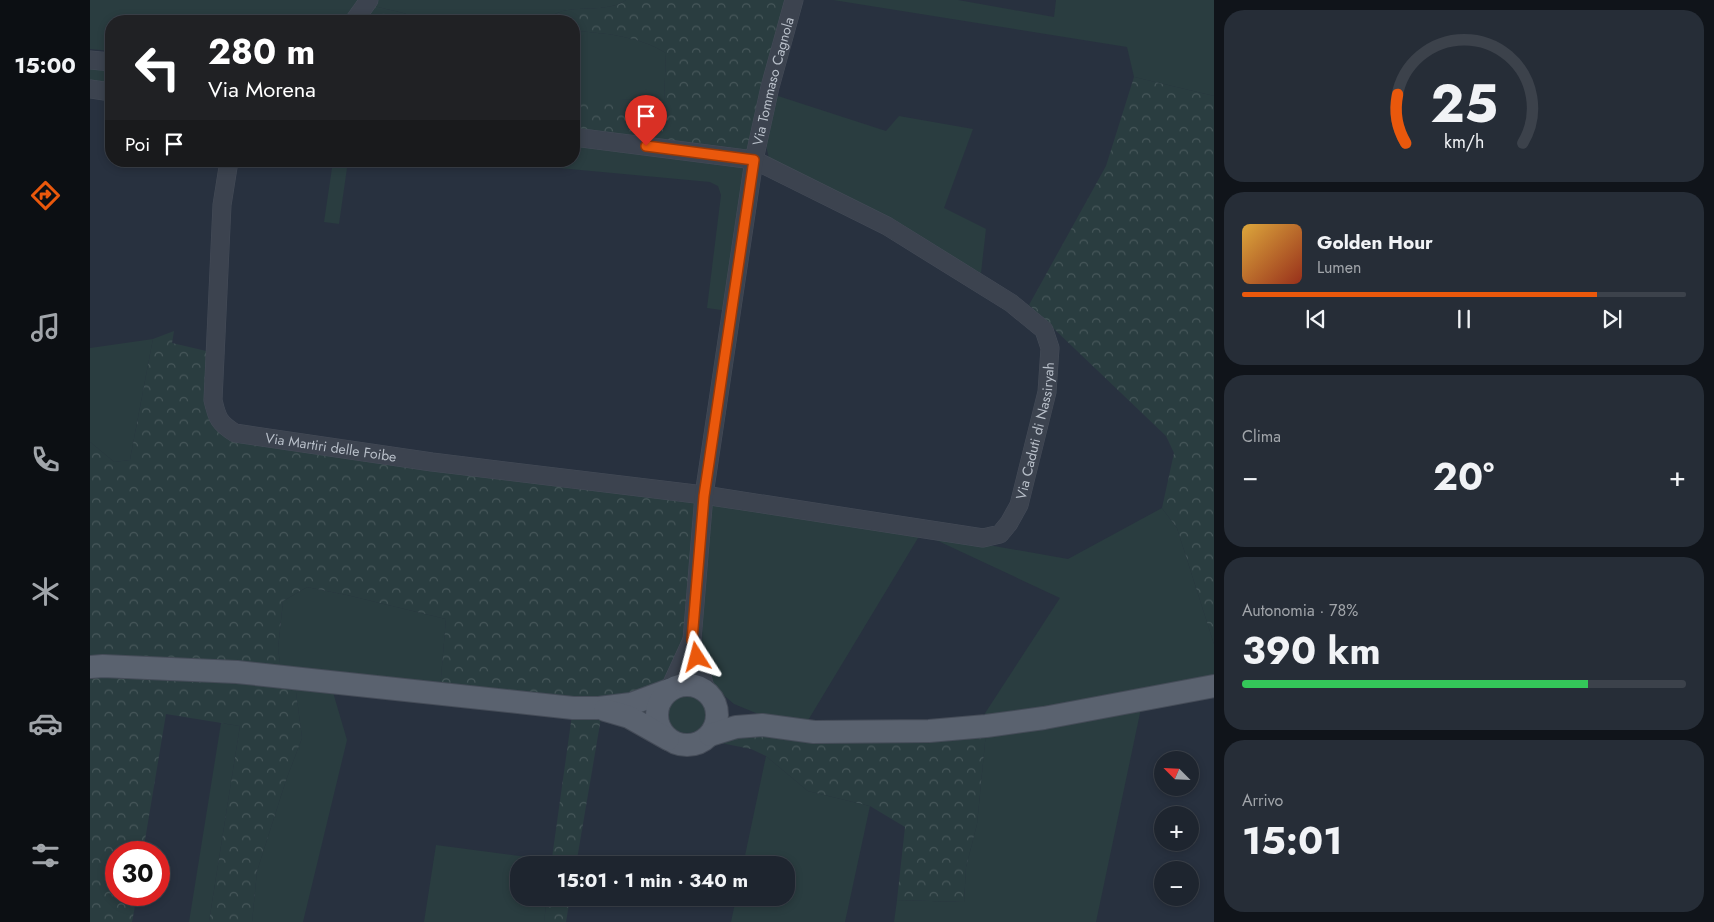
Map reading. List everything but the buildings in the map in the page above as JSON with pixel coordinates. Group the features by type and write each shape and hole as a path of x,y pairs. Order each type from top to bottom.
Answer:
{"main road":[{"path":"90,667 237,672 573,708 599,708 631,704 683,685 695,686 706,691 736,715 762,725"},
{"path":"599,708 629,717 669,740 685,746 698,743 710,735 736,727 762,725 814,732 928,732 986,726 1044,718 1214,686"},
{"path":"669,690 658,704 656,718 661,731 669,740"},
{"path":"706,691 711,697 717,713 716,724 710,735"}],"street":[{"path":"358,15 368,0"},
{"name":"Via Tommaso Cagnola","path":"669,690 692,640 704,496 754,160 770,87 794,0"},
{"path":"90,60 105,61"},
{"path":"90,89 105,91"},
{"name":"Via Caduti di Nassiryah","path":"580,139 754,160 887,226 1011,303 1044,330 1050,348 1047,392 1019,505 1010,523 1000,534 983,538 704,496"},
{"name":"Via Martiri delle Foibe","path":"227,167 222,205 213,400 220,423 227,428 235,433 432,462 704,496"},
{"name":"Via Tommaso Cagnola","path":"692,640 706,691"}],"green space":[{"path":"90,0 364,0 355,15 105,15 105,50 90,49"},
{"path":"377,0 626,0 617,5 574,9 554,15 409,15 373,6"},
{"path":"626,0 788,0 750,155 580,134 580,99 620,99 664,103 666,53 656,47 633,39 610,34 580,32 580,15 554,15 574,9 617,5"},
{"path":"833,0 958,0 1054,17 1056,0 1214,0 1214,96 1134,77 1127,47"},
{"path":"373,6 409,15 365,15"},
{"path":"580,32 610,34 633,39 656,47 666,53 664,103 620,99 580,99"},
{"path":"90,63 105,64 105,83 90,82"},
{"path":"1134,77 1214,96 1214,644 1177,528 1162,508 1174,453 1166,436 1029,305 1106,166"},
{"path":"775,95 886,131 899,116 973,129 944,208 986,229 981,273 770,162 765,142"},
{"path":"580,144 748,165 728,311 707,308 721,195 718,186 710,182 548,167 580,167"},
{"path":"332,167 347,167 339,224 324,222"},
{"path":"174,331 172,343 215,353 217,425 702,500 685,640 674,665 663,680 643,693 601,701 440,690 446,619 307,587 283,601 278,648 281,672 90,663 90,442 114,462 130,460 153,339"},
{"path":"153,339 130,460 114,462 90,442 90,348"},
{"path":"704,500 921,533 807,722 763,716 734,704 720,692 711,680 702,645"},
{"path":"1162,508 1177,528 1214,644 1214,678 978,724 1060,598 921,533 1068,559"},
{"path":"307,587 446,619 440,690 281,672 278,648 283,601"},
{"path":"90,667 294,677 302,738 286,780 257,871 252,922 209,922 240,726 166,714 145,841 105,841 105,906 135,906 132,922 90,922"},
{"path":"294,677 330,682 347,740 303,922 252,922 257,871 286,780 302,738"},
{"path":"683,693 691,693 698,696 704,702 707,713 704,724 698,730 691,733 683,733 676,730 670,724 667,717 667,709 670,702 676,696"},
{"path":"1143,699 1096,922 894,922 897,900 964,902 966,867 977,824 986,732"},
{"path":"572,715 601,718 578,856 552,856"},
{"path":"221,723 240,726 209,922 189,922"},
{"path":"986,732 977,824 966,867 964,902 897,900 905,827 870,806 808,791 766,756 751,749 716,742 753,736"},
{"path":"766,756 808,791 870,806 845,922 731,922 734,906 795,906 795,856 745,856"},
{"path":"436,845 520,856 510,856 510,906 546,906 544,922 424,922"},
{"path":"546,906 569,906 566,922 544,922"}],"route":[{"path":"646,146 754,160 704,496 692,640 697,657"}]}
